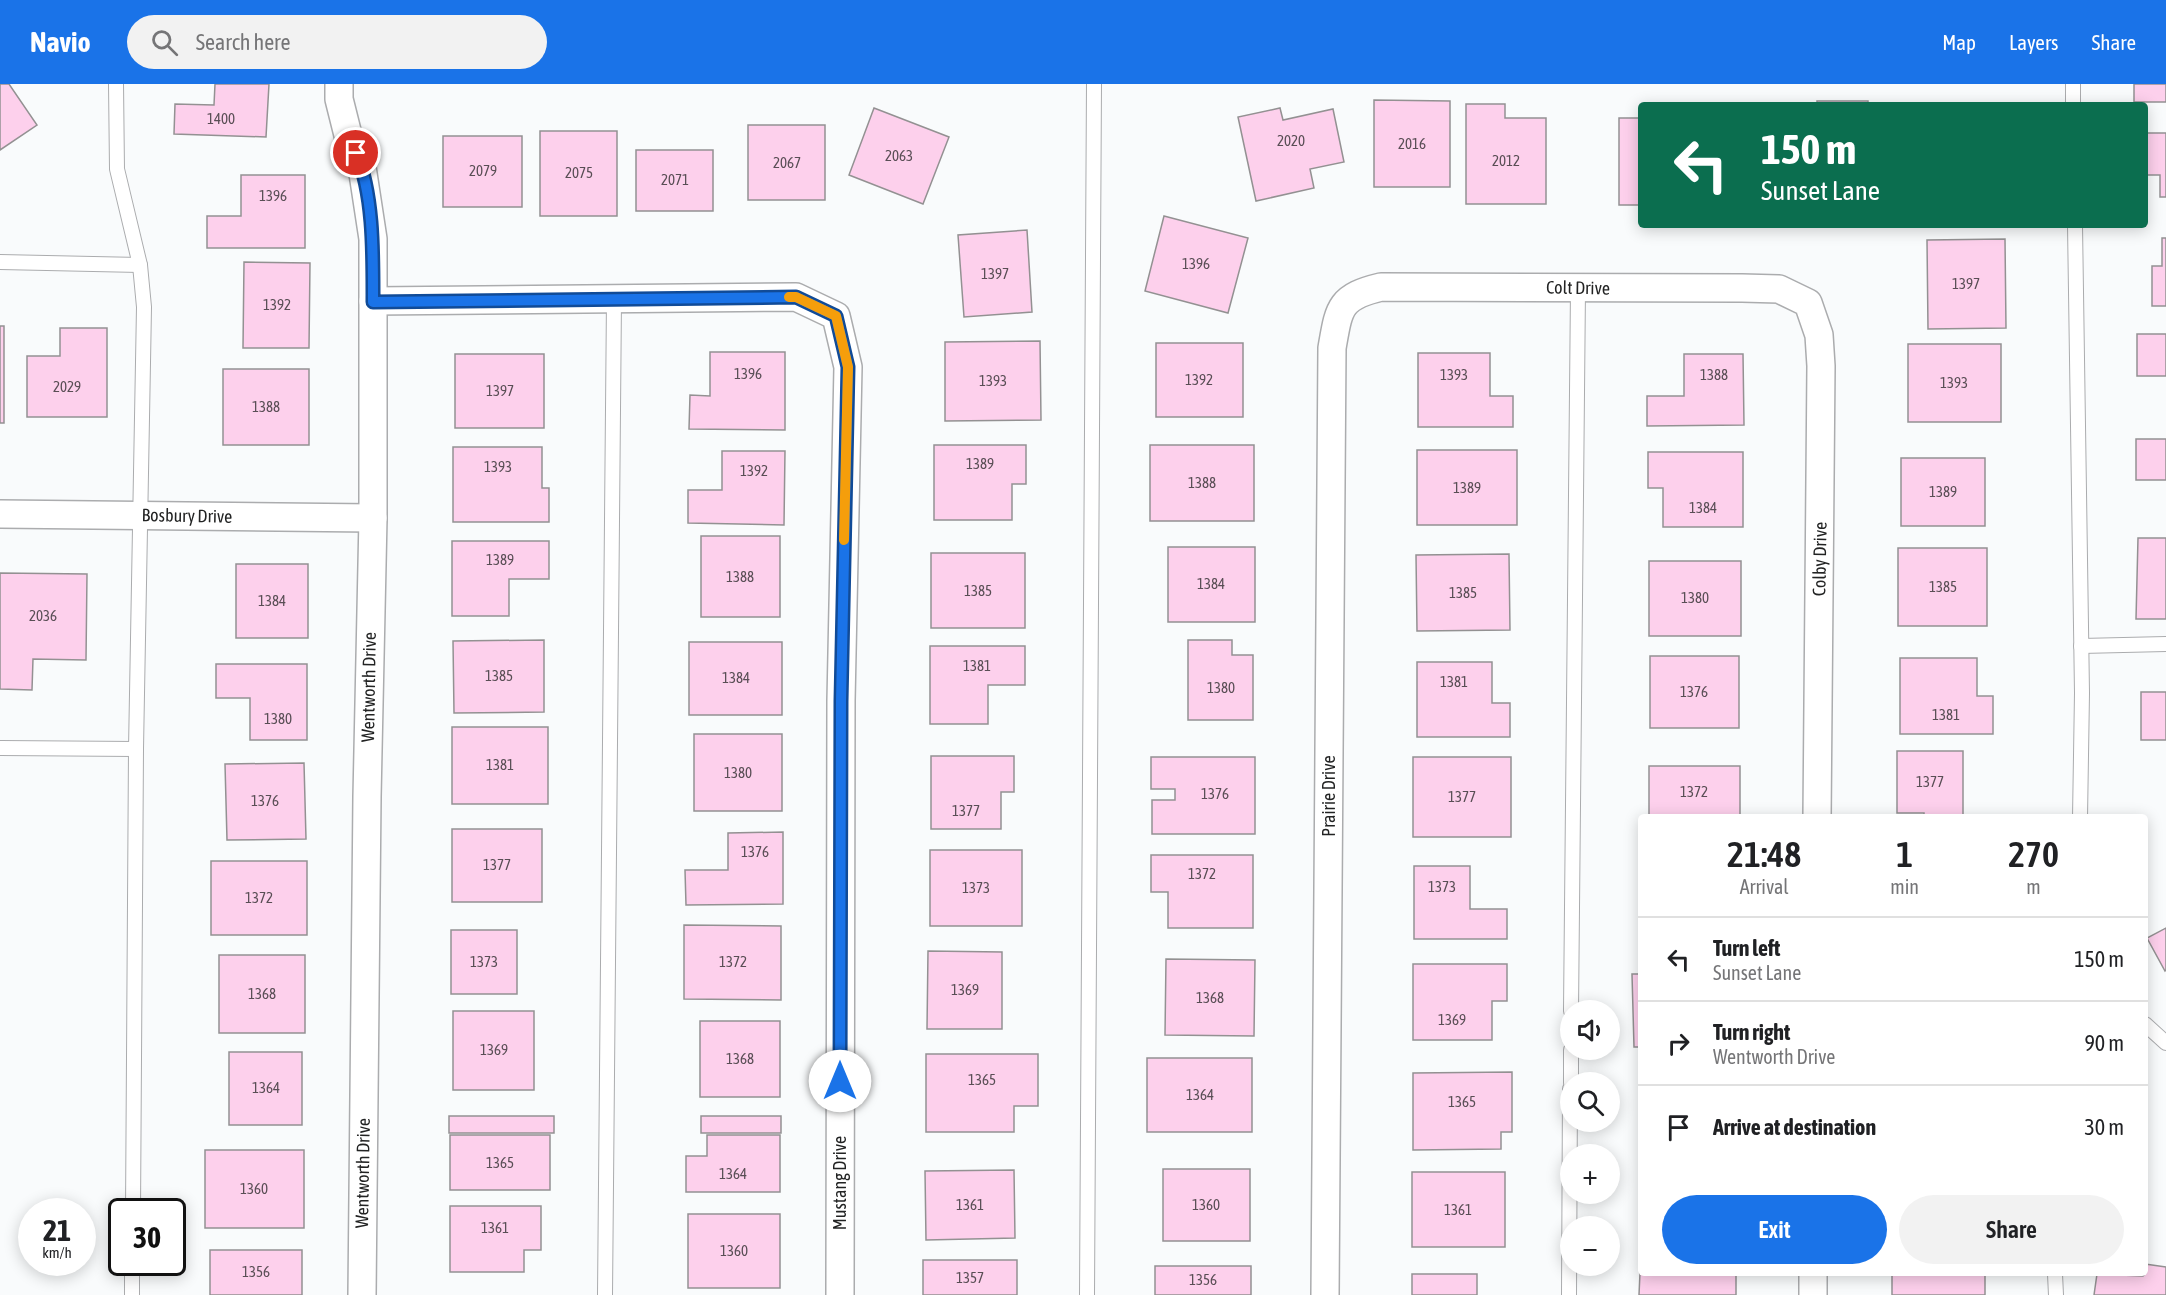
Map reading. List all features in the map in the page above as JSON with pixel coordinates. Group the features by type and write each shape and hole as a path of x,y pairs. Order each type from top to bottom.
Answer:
{"street":[{"name":"Wentworth Drive","path":"339,84 339,99 349,139 362,167 373,239 373,518 367,797 362,1295"},
{"name":"Colt Drive","path":"1347,299 1364,291 1381,287 1495,286 1578,289 1779,290 1808,303"},
{"name":"Mustang Drive","path":"614,298 796,297 836,316 848,367 841,701 840,1295"},
{"path":"373,302 614,298"},
{"name":"Prairie Drive","path":"1325,1295 1332,348 1337,321 1347,299"},
{"name":"Colby Drive","path":"1808,303 1818,335 1821,366 1817,814"},
{"name":"Bosbury Drive","path":"0,514 373,518"},
{"path":"1813,1276 1813,1295"}],"lane":[{"path":"116,84 117,169 140,265 144,307 136,749 133,1198"},
{"path":"1087,1295 1094,84"},
{"path":"2073,84 2073,102"},
{"path":"2075,228 2081,646 2080,814"},
{"path":"0,262 140,265"},
{"path":"1571,1000 1578,289"},
{"path":"605,1295 614,298"},
{"path":"2081,646 2166,644"},
{"path":"0,748 136,749"},
{"path":"2148,1027 2166,1043"},
{"path":"1569,1295 1570,1132"},
{"path":"132,1276 132,1295"},
{"path":"2055,1276 2056,1295"}],"building":[{"path":"0,84 9,84 37,125 0,150"},
{"path":"215,84 269,84 266,137 174,134 175,104 214,105"},
{"path":"2134,84 2166,84 2166,102 2134,102"},
{"path":"1374,100 1450,101 1450,187 1374,187"},
{"path":"1817,101 1868,101 1868,102"},
{"path":"1466,104 1505,104 1505,118 1546,118 1546,204 1466,204"},
{"path":"874,108 949,137 923,204 849,175"},
{"path":"1280,108 1283,120 1333,109 1344,162 1310,169 1314,188 1256,201 1238,117"},
{"path":"1619,118 1638,118 1638,205 1619,205"},
{"path":"748,125 825,125 825,200 748,200"},
{"path":"540,131 617,131 617,216 540,216"},
{"path":"2148,133 2166,133 2166,197 2160,197 2160,175 2148,175"},
{"path":"443,136 522,136 522,207 443,207"},
{"path":"636,150 713,150 713,211 636,211"},
{"path":"241,175 305,175 305,248 207,248 207,216 241,216"},
{"path":"1164,216 1248,238 1228,313 1145,291"},
{"path":"1027,230 1032,312 964,317 958,235"},
{"path":"2162,238 2166,238 2166,306 2152,306 2152,266 2162,266"},
{"path":"2005,239 2006,328 1928,329 1927,240"},
{"path":"244,262 310,263 309,348 243,348"},
{"path":"0,326 4,326 4,423 0,423"},
{"path":"60,328 107,328 107,417 27,417 27,356 60,356"},
{"path":"2137,334 2166,334 2166,376 2137,376"},
{"path":"1040,341 1041,420 945,421 945,342"},
{"path":"1156,343 1243,343 1243,417 1156,417"},
{"path":"1908,344 2001,344 2001,422 1908,422"},
{"path":"710,352 785,352 785,430 689,429 690,395 710,396"},
{"path":"1418,353 1490,353 1490,396 1513,396 1513,427 1418,427"},
{"path":"455,354 544,354 544,428 455,428"},
{"path":"1684,354 1743,354 1744,425 1647,426 1647,396 1684,396"},
{"path":"223,369 309,369 309,445 223,445"},
{"path":"2136,439 2166,439 2166,480 2136,480"},
{"path":"934,445 1026,445 1026,484 1012,484 1012,520 934,520"},
{"path":"1150,445 1254,445 1254,521 1150,521"},
{"path":"453,447 542,447 542,488 549,488 549,522 453,522"},
{"path":"1417,450 1517,450 1517,525 1417,525"},
{"path":"722,451 785,451 784,525 688,523 688,490 722,490"},
{"path":"1648,452 1743,452 1743,527 1663,527 1663,488 1648,488"},
{"path":"1901,458 1985,458 1985,526 1901,526"},
{"path":"701,536 780,536 780,617 701,617"},
{"path":"2138,538 2166,538 2166,619 2136,619"},
{"path":"452,541 549,541 549,579 509,579 509,616 452,616"},
{"path":"1168,547 1255,547 1255,622 1168,622"},
{"path":"1898,548 1987,548 1987,626 1898,626"},
{"path":"931,553 1025,553 1025,628 931,628"},
{"path":"1509,554 1510,630 1417,631 1416,555"},
{"path":"1649,561 1741,561 1741,636 1649,636"},
{"path":"236,564 308,564 308,638 236,638"},
{"path":"0,573 87,574 86,660 33,659 32,690 0,689"},
{"path":"544,640 544,712 454,713 453,641"},
{"path":"1188,640 1232,640 1232,655 1253,655 1253,720 1188,720"},
{"path":"689,642 782,642 782,715 689,715"},
{"path":"930,646 1025,646 1025,685 988,685 988,724 930,724"},
{"path":"1650,656 1739,656 1739,728 1650,728"},
{"path":"1900,658 1977,658 1977,696 1993,696 1993,734 1900,734"},
{"path":"1417,662 1492,662 1492,703 1510,703 1510,737 1417,737"},
{"path":"216,664 307,664 307,740 250,740 250,698 216,698"},
{"path":"2141,692 2166,692 2166,740 2141,740"},
{"path":"452,727 548,727 548,804 452,804"},
{"path":"694,734 782,734 782,811 694,811"},
{"path":"1897,751 1963,751 1963,814 1897,813"},
{"path":"931,756 1014,756 1014,792 1001,792 1001,829 931,829"},
{"path":"1151,757 1255,757 1255,834 1152,834 1152,800 1175,800 1175,789 1151,789"},
{"path":"1413,757 1511,757 1511,837 1413,837"},
{"path":"304,763 306,839 227,840 225,764"},
{"path":"1649,766 1740,766 1740,814 1649,814"},
{"path":"452,829 542,829 542,902 452,902"},
{"path":"783,832 783,904 686,905 685,870 728,870 728,833"},
{"path":"930,850 1022,850 1022,926 930,926"},
{"path":"1151,855 1253,855 1253,928 1168,928 1168,892 1151,892"},
{"path":"211,861 307,861 307,935 211,935"},
{"path":"1414,866 1470,866 1470,909 1507,909 1507,939 1414,939"},
{"path":"684,925 781,926 781,1000 684,999"},
{"path":"2166,928 2165,971 2148,940 2148,937"},
{"path":"451,930 517,930 517,994 451,994"},
{"path":"928,951 1002,952 1002,1029 927,1029"},
{"path":"219,955 305,955 305,1033 219,1033"},
{"path":"1166,959 1255,960 1254,1036 1165,1035"},
{"path":"1413,964 1507,964 1507,1001 1492,1001 1492,1040 1413,1040"},
{"path":"1632,974 1638,974 1638,1047 1634,1047"},
{"path":"453,1011 534,1011 534,1090 453,1090"},
{"path":"700,1021 780,1021 780,1097 700,1097"},
{"path":"229,1052 302,1052 302,1125 229,1125"},
{"path":"926,1054 1038,1054 1038,1106 1014,1106 1014,1132 926,1132"},
{"path":"1147,1058 1252,1058 1252,1132 1147,1132"},
{"path":"1512,1072 1512,1132 1501,1132 1501,1149 1413,1150 1413,1073"},
{"path":"449,1116 554,1116 554,1133 449,1133"},
{"path":"701,1116 781,1116 781,1133 701,1133"},
{"path":"450,1135 550,1135 550,1190 450,1190"},
{"path":"707,1135 780,1135 780,1192 686,1192 686,1156 707,1156"},
{"path":"205,1150 304,1150 304,1228 205,1228"},
{"path":"1163,1169 1250,1169 1250,1241 1163,1241"},
{"path":"1014,1170 1015,1238 926,1240 925,1171"},
{"path":"1412,1172 1505,1172 1505,1247 1412,1247"},
{"path":"450,1206 541,1206 541,1250 524,1250 524,1272 450,1272"},
{"path":"688,1214 780,1214 780,1288 688,1288"},
{"path":"210,1250 302,1250 302,1295 210,1295"},
{"path":"923,1260 1017,1260 1017,1295 923,1295"},
{"path":"2148,1264 2166,1267 2166,1295 2094,1295 2097,1276 2148,1276"},
{"path":"1155,1266 1251,1266 1251,1295 1155,1295"},
{"path":"1412,1274 1477,1274 1477,1295 1412,1295"},
{"path":"1640,1276 1736,1276 1736,1295 1639,1295"},
{"path":"1892,1276 1985,1276 1985,1295 1892,1295"}],"slow traffic":[{"path":"789,297 796,297 836,316 848,367 844,540"}],"route":[{"path":"356,153 362,167 373,239 373,302 796,297 836,316 848,367 841,701 840,1081"}]}
